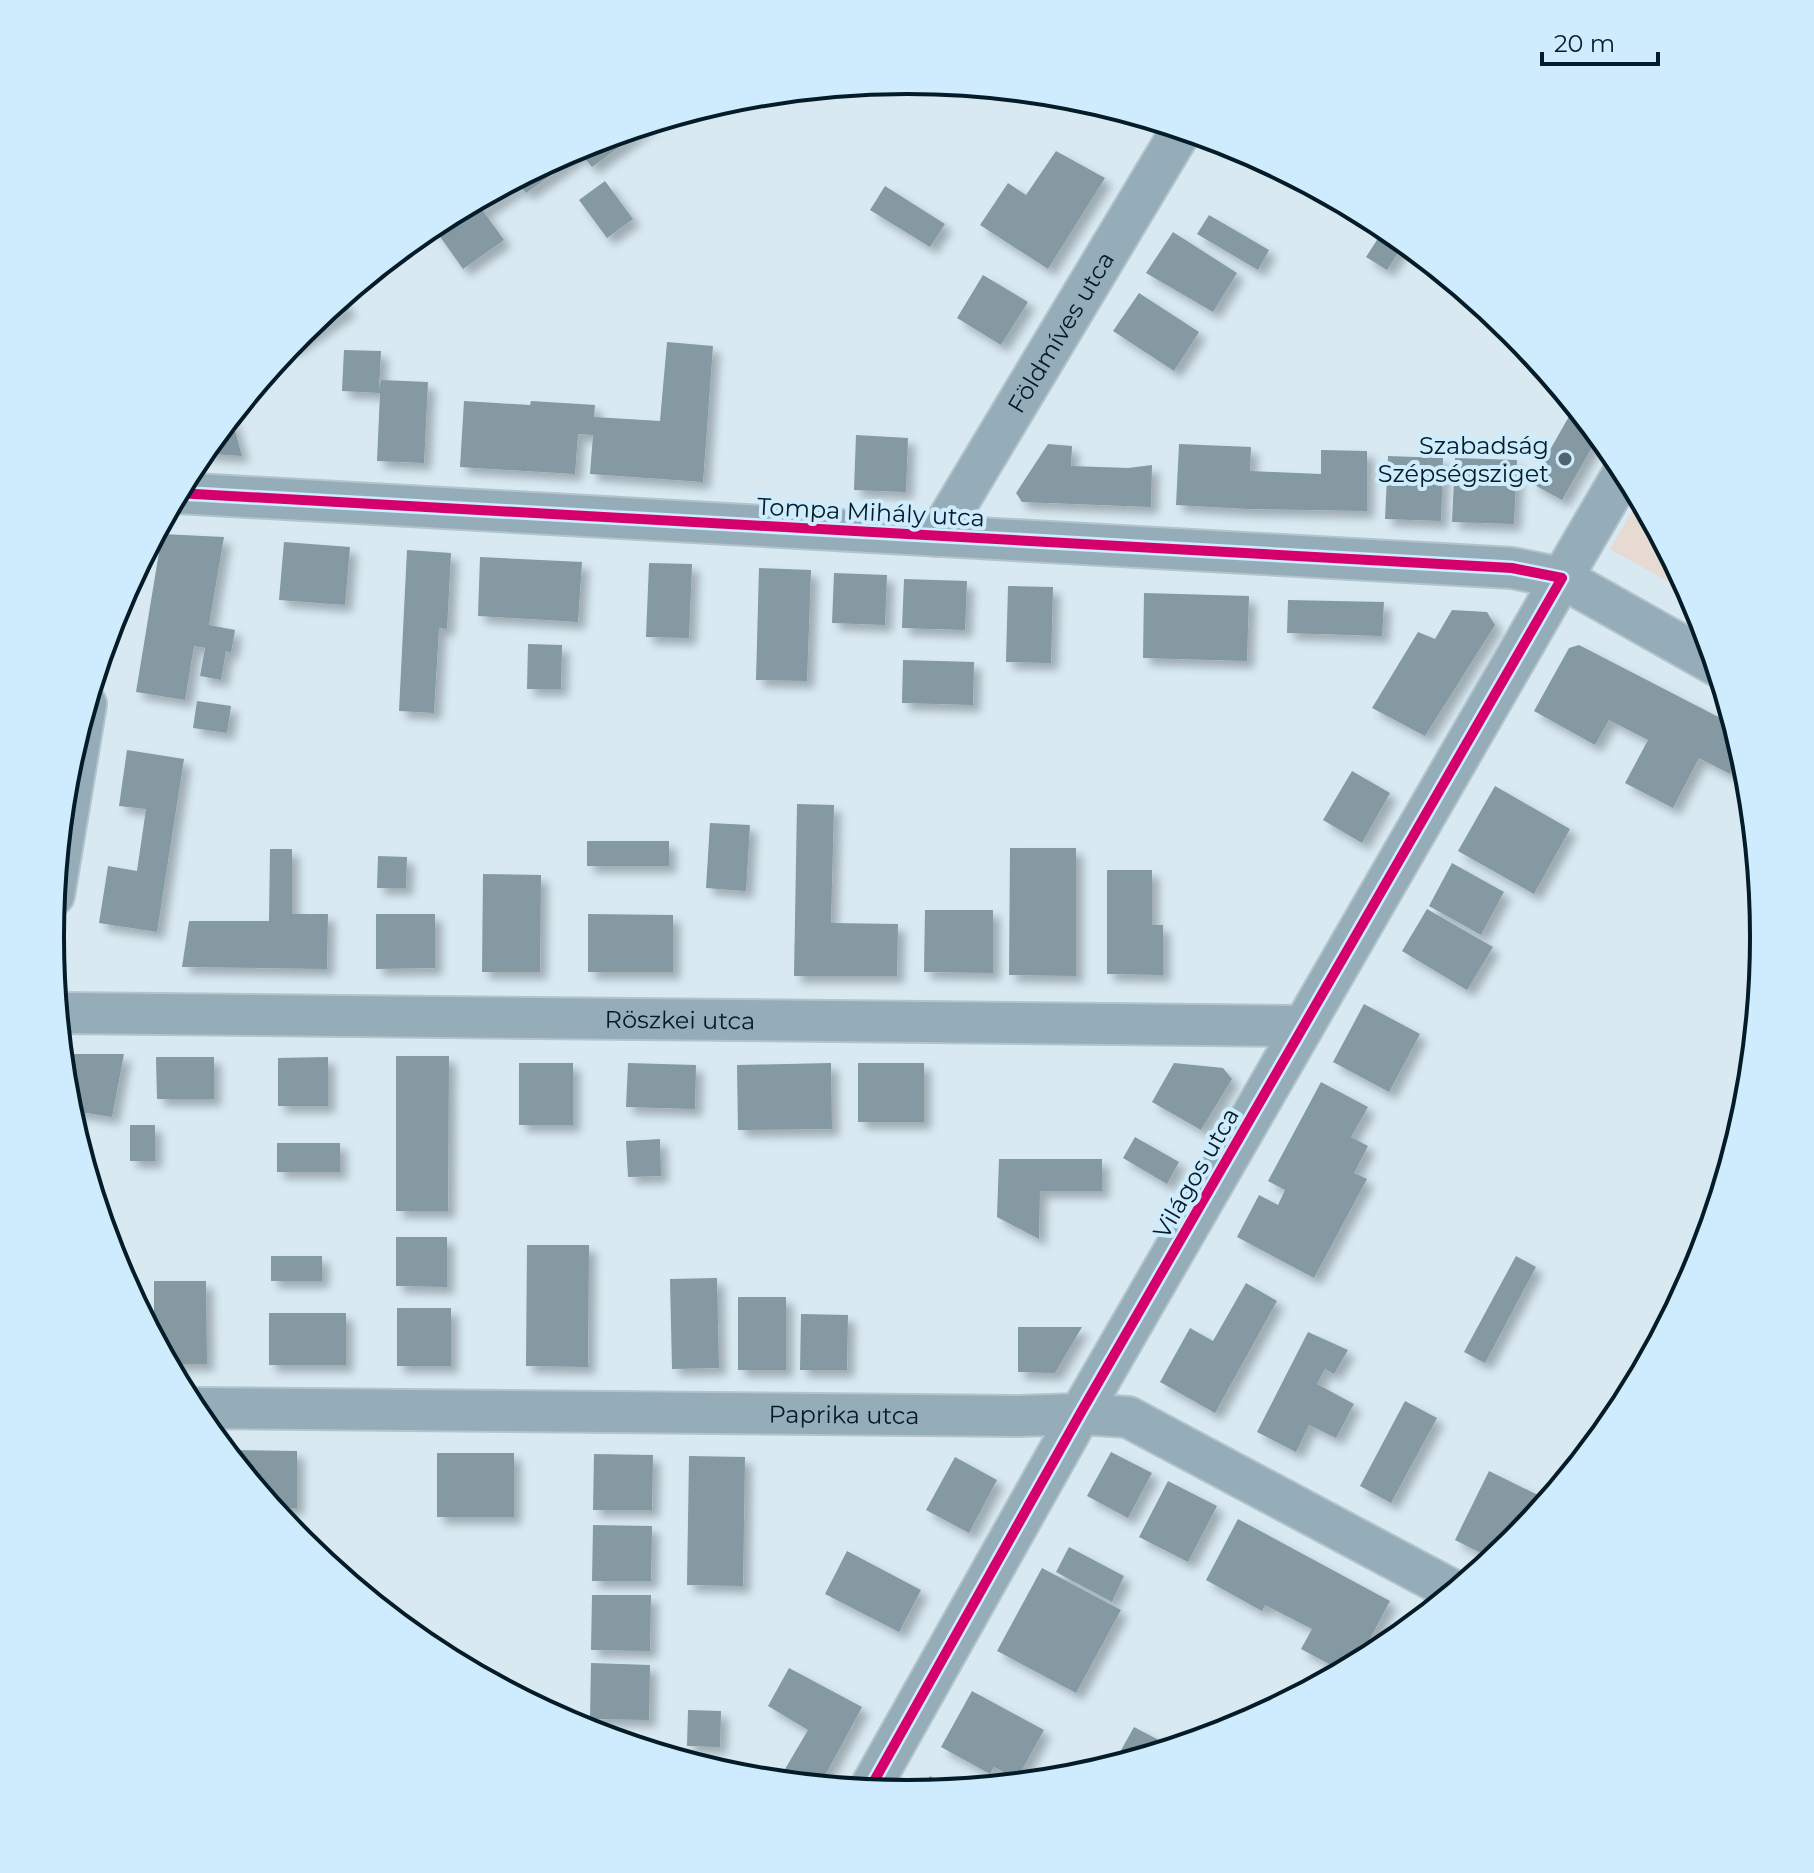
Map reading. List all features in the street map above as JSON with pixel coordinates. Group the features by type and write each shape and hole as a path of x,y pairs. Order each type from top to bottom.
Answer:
{"street":[{"name":"Földmíves utca","path":"938,536 1177,138"},
{"name":"Világos utca","path":"875,1779 1080,1414 1617,483"},
{"name":"Tompa Mihály utca","path":"190,494 1512,568 1562,578 1702,657"},
{"name":"Röszkei utca","path":"68,1013 1303,1026"},
{"name":"Paprika utca","path":"208,1408 1018,1416 1080,1414 1128,1417 1444,1586"}],"shaded area":[{"path":"1633,509 1672,584 1610,549"}],"building":[{"path":"627,142 592,167 584,158"},
{"path":"1056,151 1105,178 1048,269 980,225 1008,183 1026,195"},
{"path":"561,168 526,193 521,187"},
{"path":"605,181 633,219 607,238 579,200"},
{"path":"885,186 945,224 930,247 870,210"},
{"path":"508,194 483,211 504,240 463,269 439,236"},
{"path":"1209,215 1269,250 1258,270 1197,234"},
{"path":"1173,232 1237,273 1213,312 1146,273"},
{"path":"1378,238 1398,253 1387,270 1366,257"},
{"path":"983,275 1028,302 1001,345 957,318"},
{"path":"1139,293 1199,332 1174,371 1113,331"},
{"path":"667,342 713,346 703,482 590,474 593,435 578,434 575,474 460,467 464,401 595,405 594,417 660,421"},
{"path":"344,350 381,351 379,389 381,380 428,382 424,463 377,461 380,393 342,391"},
{"name":"Szabadság Szépségsziget","path":"1570,415 1593,446 1562,500 1531,483"},
{"path":"234,428 242,456 216,454"},
{"path":"856,435 908,438 906,492 854,490"},
{"path":"1048,444 1072,446 1071,466 1128,468 1152,465 1151,507 1022,502 1016,493"},
{"path":"1179,444 1251,447 1250,471 1321,474 1321,450 1367,451 1367,511 1176,505"},
{"path":"1388,456 1443,458 1441,521 1385,519"},
{"path":"1455,458 1517,460 1514,524 1452,522"},
{"path":"167,534 224,537 209,625 235,630 231,653 226,651 221,680 200,676 205,648 194,646 185,700 136,692 160,547"},
{"path":"284,542 350,547 345,605 279,600"},
{"path":"407,550 451,553 447,629 439,628 434,713 399,711"},
{"path":"480,557 582,562 578,622 478,616"},
{"path":"649,563 692,564 689,638 646,637"},
{"path":"759,568 811,570 807,681 756,680"},
{"path":"834,573 887,575 885,625 832,623"},
{"path":"904,579 967,581 965,630 902,628"},
{"path":"1008,586 1053,587 1051,663 1006,662"},
{"path":"1144,593 1249,596 1247,661 1143,658"},
{"path":"1288,600 1384,602 1382,636 1287,633"},
{"path":"1452,610 1487,612 1495,625 1425,736 1372,708 1418,632 1435,639"},
{"path":"528,644 562,645 561,689 527,689"},
{"path":"1579,645 1721,718 1733,768 1730,774 1699,758 1673,808 1625,783 1648,740 1609,720 1595,745 1534,711 1569,648"},
{"path":"903,660 974,662 973,705 902,703"},
{"path":"197,701 231,706 227,733 193,728"},
{"path":"127,750 184,759 157,932 99,923 108,866 137,871 146,809 119,806"},
{"path":"1352,771 1390,793 1362,843 1323,820"},
{"path":"1495,786 1570,829 1534,894 1458,851"},
{"path":"797,804 834,805 831,923 898,924 897,976 794,976"},
{"path":"710,823 750,825 746,891 706,888"},
{"path":"587,841 669,841 669,866 587,866"},
{"path":"1010,848 1076,848 1076,976 1009,975"},
{"path":"270,849 292,849 292,914 328,914 327,969 182,967 189,921 269,921"},
{"path":"378,856 407,857 406,888 377,888"},
{"path":"1452,863 1504,892 1481,935 1429,906"},
{"path":"1107,870 1152,870 1152,925 1163,925 1163,975 1107,974"},
{"path":"483,874 541,875 540,972 482,972"},
{"path":"1427,909 1493,947 1467,990 1402,951"},
{"path":"925,910 993,910 993,973 924,972"},
{"path":"376,914 435,914 435,968 376,969"},
{"path":"588,914 673,915 673,972 588,972"},
{"path":"1364,1004 1420,1034 1389,1092 1333,1062"},
{"path":"72,1054 124,1054 112,1117 83,1112"},
{"path":"396,1056 449,1056 448,1211 396,1211"},
{"path":"156,1057 214,1057 214,1099 157,1099"},
{"path":"328,1057 328,1106 278,1106 278,1058"},
{"path":"519,1063 573,1063 573,1125 519,1125"},
{"path":"628,1063 696,1065 695,1109 626,1107"},
{"path":"831,1063 832,1129 738,1130 737,1065"},
{"path":"858,1063 924,1063 924,1122 858,1122"},
{"path":"1174,1063 1223,1068 1232,1079 1201,1130 1152,1102"},
{"path":"1321,1082 1368,1107 1351,1137 1368,1146 1354,1173 1367,1179 1314,1278 1237,1237 1259,1195 1278,1205 1285,1190 1268,1181"},
{"path":"130,1125 155,1125 155,1161 130,1161"},
{"path":"1135,1137 1179,1162 1167,1184 1123,1158"},
{"path":"660,1139 661,1176 628,1177 626,1141"},
{"path":"277,1143 340,1143 340,1172 277,1172"},
{"path":"999,1159 1102,1159 1102,1191 1040,1191 1039,1239 997,1217"},
{"path":"396,1237 447,1237 447,1287 396,1286"},
{"path":"527,1245 589,1245 588,1367 526,1366"},
{"path":"271,1256 322,1256 322,1281 271,1281"},
{"path":"1516,1256 1536,1267 1485,1363 1464,1352"},
{"path":"717,1278 719,1368 672,1369 670,1279"},
{"path":"154,1281 206,1281 207,1364 181,1364 154,1315"},
{"path":"1246,1283 1277,1301 1215,1413 1160,1382 1190,1328 1213,1341"},
{"path":"738,1297 786,1297 786,1370 738,1370"},
{"path":"397,1308 451,1308 451,1366 397,1366"},
{"path":"269,1313 346,1313 346,1365 269,1365"},
{"path":"801,1314 848,1315 847,1370 800,1370"},
{"path":"1018,1327 1082,1327 1055,1373 1018,1372"},
{"path":"1308,1332 1348,1350 1334,1374 1325,1369 1317,1384 1354,1404 1336,1438 1309,1425 1296,1452 1257,1432"},
{"path":"1405,1401 1437,1418 1391,1503 1360,1486"},
{"path":"238,1450 297,1451 297,1508 288,1508"},
{"path":"1111,1452 1152,1473 1128,1518 1087,1496"},
{"path":"437,1453 514,1453 514,1517 437,1517"},
{"path":"594,1454 653,1455 652,1510 593,1510"},
{"path":"689,1456 745,1457 743,1586 687,1585"},
{"path":"955,1457 997,1480 969,1533 926,1510"},
{"path":"1489,1471 1538,1495 1481,1553 1455,1540"},
{"path":"1168,1481 1217,1506 1188,1562 1139,1537"},
{"path":"1238,1519 1390,1601 1369,1641 1331,1665 1301,1649 1312,1629 1265,1605 1262,1611 1206,1580"},
{"path":"593,1525 652,1526 651,1581 592,1581"},
{"path":"1069,1547 1124,1576 1112,1602 1056,1572"},
{"path":"847,1551 921,1590 899,1632 825,1594"},
{"path":"1042,1568 1121,1610 1076,1693 997,1651"},
{"path":"592,1595 651,1595 650,1651 591,1650"},
{"path":"591,1663 650,1665 649,1720 590,1717"},
{"path":"789,1668 862,1707 825,1775 785,1770 808,1730 768,1706"},
{"path":"972,1691 1044,1730 1021,1771 1017,1772 1006,1773 994,1767 990,1774 941,1747"},
{"path":"688,1710 721,1711 720,1747 687,1746"},
{"path":"1134,1727 1160,1741 1125,1751 1120,1752"}],"cycle path":[{"path":"190,494 1512,568 1562,578 1080,1414 875,1779"}],"place":[{"name":"Szabadság Szépségsziget","path":"1565,459"}]}
